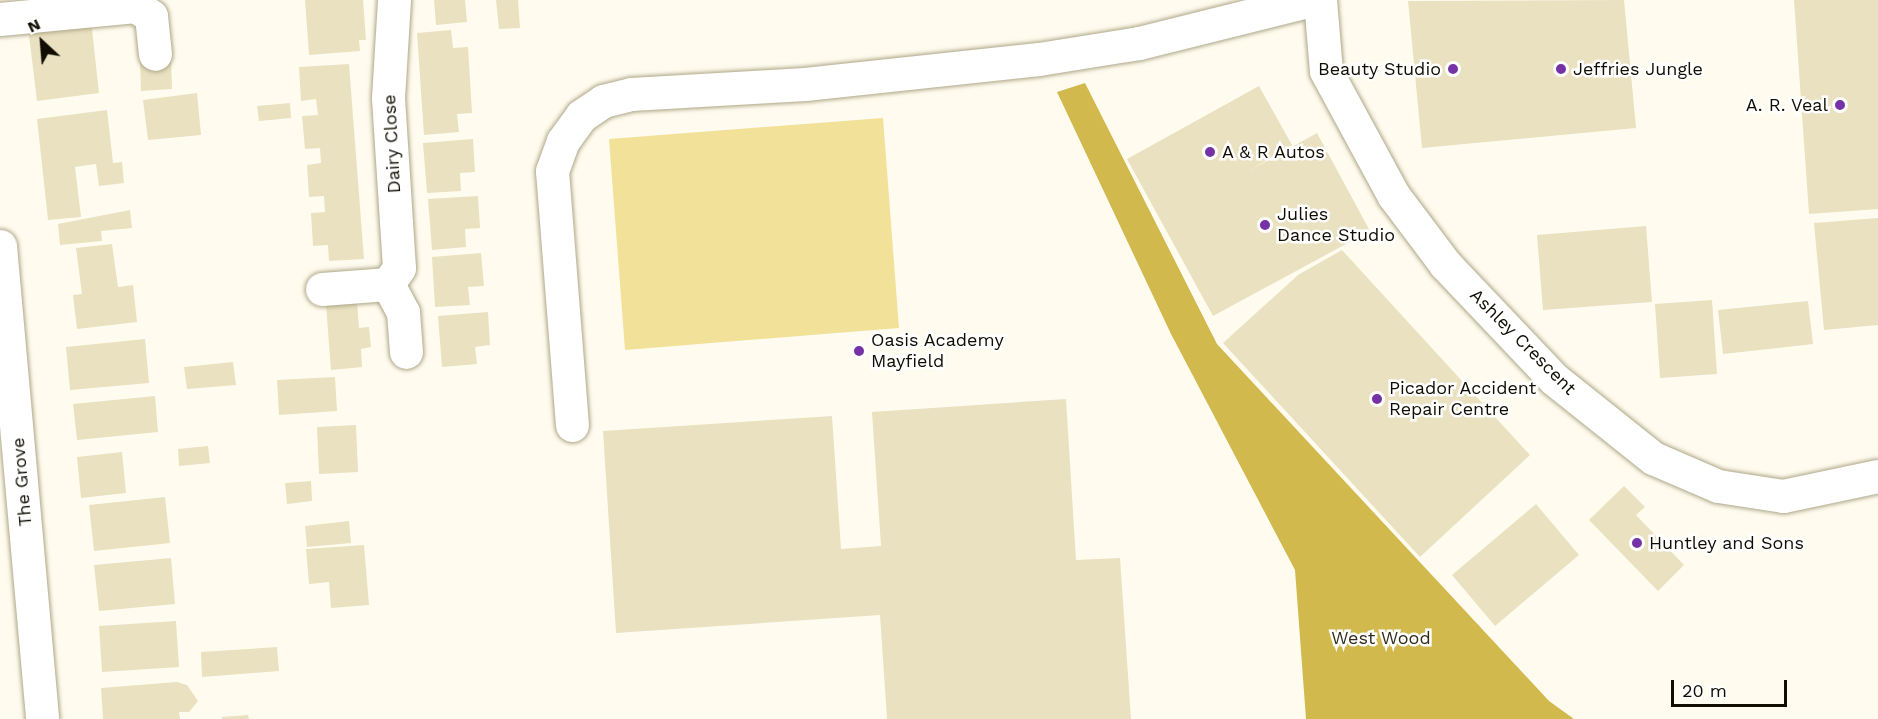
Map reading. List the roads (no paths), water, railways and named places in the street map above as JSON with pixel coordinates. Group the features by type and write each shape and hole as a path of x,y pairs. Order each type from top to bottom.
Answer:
{"street":[{"name":"Dairy Close","path":"388,284 399,268 388,98 394,0"},
{"path":"572,425 552,171 563,141 581,116 603,101 631,94 993,65 1138,43 1311,0"},
{"name":"Ashley Crescent","path":"1320,0 1326,71 1394,196 1445,264 1554,379 1653,458 1718,486 1783,496 1878,476"},
{"path":"0,19 135,6 151,16 155,54"},
{"name":"The Grove","path":"0,246 42,719"},
{"path":"322,289 388,284 403,312 406,352"}],"place":[{"name":"Beauty Studio","path":"1453,69"},
{"name":"Jeffries Jungle","path":"1561,69"},
{"name":"A. R. Veal","path":"1840,105"},
{"name":"A & R Autos","path":"1210,152"},
{"name":"Julies Dance Studio","path":"1265,225"},
{"name":"Oasis Academy Mayfield","path":"859,351"},
{"name":"Picador Accident Repair Centre","path":"1377,399"},
{"name":"Huntley and Sons","path":"1637,543"}],"park label":[{"name":"West Wood","path":"1381,638"}]}
